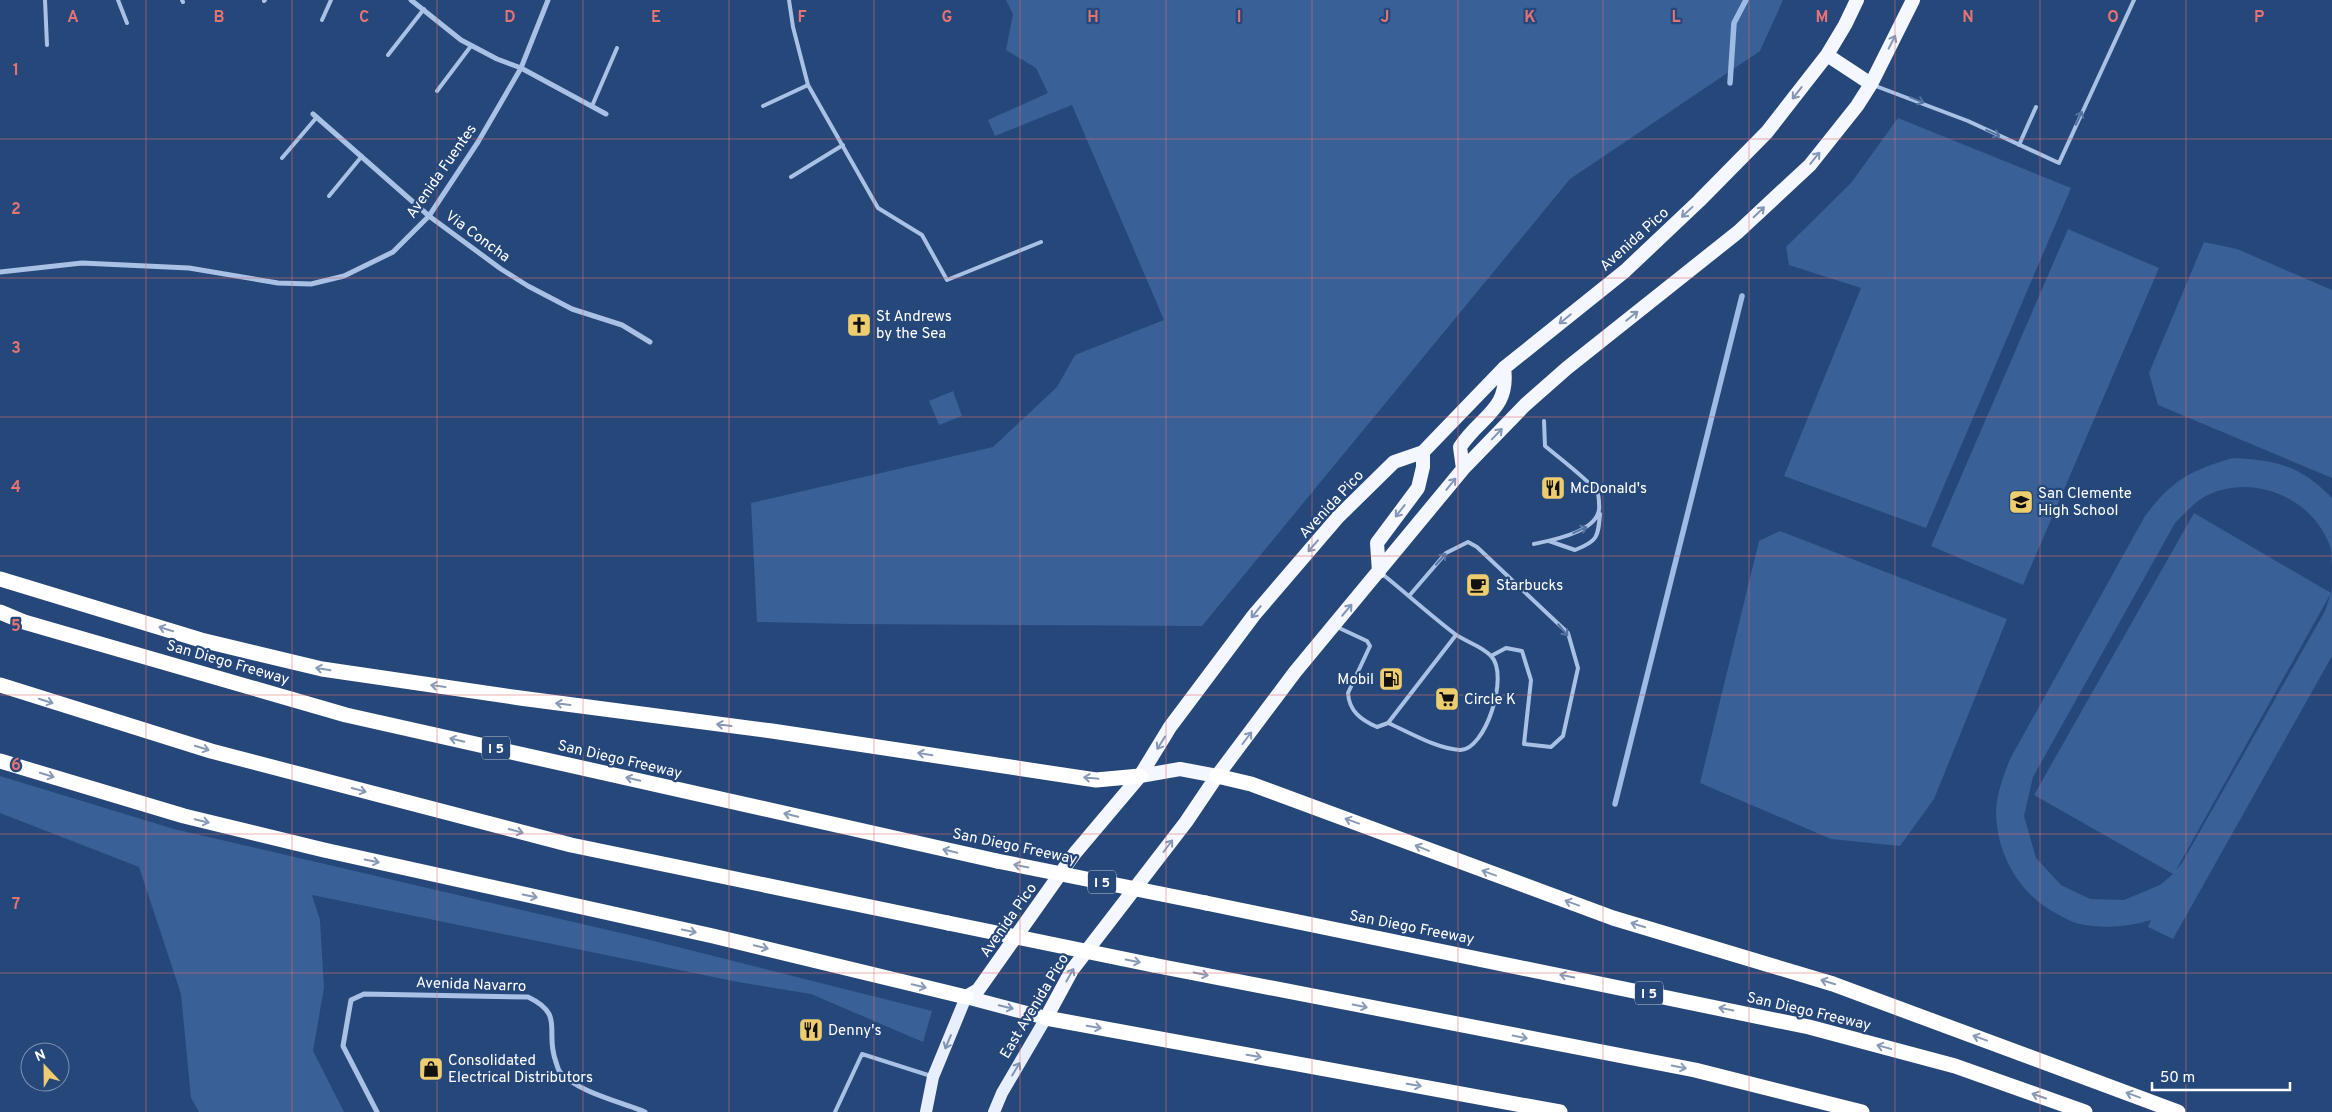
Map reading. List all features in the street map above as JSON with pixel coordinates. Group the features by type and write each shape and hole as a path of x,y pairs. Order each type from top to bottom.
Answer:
{"highway":[{"name":"Avenida Pico","path":"966,997 978,990 1075,853 1140,776 1170,727 1254,615 1338,517 1394,462 1423,452 1504,368 1624,271 1699,202 1766,132 1827,55 1857,0"},
{"path":"1217,776 1294,672 1463,469 1525,404 1567,368 1738,232 1810,165 1857,106 1871,84 1913,0"},
{"path":"1827,55 1871,84"},
{"path":"1463,469 1460,447 1468,435 1496,408 1506,384 1504,368"},
{"path":"1379,572 1377,542 1418,488 1423,467 1423,452"},
{"path":"0,579 201,640 322,669 520,698 772,731 1096,780 1140,776 1180,769 1251,784 1613,918 1833,984 2178,1112"},
{"name":"San Diego Freeway","path":"0,612 24,622 346,715 997,861 1808,1026 1955,1066 2085,1112"},
{"path":"0,685 211,751 571,845 948,924 1695,1070 1862,1112"},
{"path":"0,761 202,821 324,850 714,936 1046,1018 1560,1112"},
{"name":"East Avenida Pico","path":"1046,1018 1072,970 1186,822 1217,776"}],"main road":[{"name":"Avenida Pico","path":"926,1112 933,1077 966,997"},
{"name":"East Avenida Pico","path":"994,1112 1002,1093 1046,1018"}],"street":[{"path":"412,0 471,46 521,68 606,114"},
{"name":"Avenida Fuentes","path":"0,272 82,263 189,268 278,283 311,284 344,276 393,252 429,216 478,142 521,68 548,0"},
{"name":"Via Concha","path":"315,115 429,216 528,286 572,309 622,325 650,342"},
{"name":"Avenida Navarro","path":"377,1112 343,1046 351,1000 364,994 528,997 544,1004 552,1019 552,1051 559,1072 577,1085 645,1112"}],"lane":[{"path":"45,0 47,45"},
{"path":"118,0 127,23"},
{"path":"322,20 330,0"},
{"path":"789,0 792,27 808,85 878,208 922,235 947,280 1041,242"},
{"path":"1871,84 1968,121 2059,163 2134,0"},
{"path":"388,56 424,9"},
{"path":"438,90 471,46"},
{"path":"592,106 617,48"},
{"path":"763,106 808,85"},
{"path":"2019,144 2036,108"},
{"path":"282,158 315,115"},
{"path":"792,177 843,145"},
{"path":"329,196 362,156"},
{"path":"1544,421 1546,446 1598,493 1600,510 1598,534 1591,544 1576,550 1549,541"},
{"path":"1534,544 1549,541 1588,526 1595,521 1600,510"},
{"path":"1409,596 1446,553 1468,542 1477,547 1568,633 1578,668 1562,736 1552,747 1524,744 1531,680 1522,651 1506,648 1491,656"},
{"path":"1379,572 1456,635 1491,656 1499,669 1497,696 1489,719 1478,738 1469,747 1461,750 1432,743 1388,723"},
{"path":"1334,626 1366,641 1370,646 1348,692 1352,708 1362,720 1377,727 1388,723 1456,635"},
{"path":"835,1112 862,1054 933,1077"}],"shaded area":[{"path":"1006,0 1783,0 1760,51 1570,179 1202,626 757,622 751,503 993,447 1057,387 1075,355 1164,320 1072,105 995,136 988,120 1048,93 1036,68 1006,50 1013,14"},
{"path":"1898,118 2071,188 1926,528 1784,476 1861,288 1789,265 1786,247 1851,183"},
{"path":"2068,229 2159,268 2023,585 1931,546"},
{"path":"2204,242 2237,249 2332,290 2332,478 2158,405 2149,373"},
{"path":"953,391 962,416 939,425 929,401"},
{"path":"2233,458 2275,463 2287,467 2310,479 2332,498 2332,566 2330,546 2322,529 2311,515 2281,495 2264,489 2246,487 2228,489 2210,494 2187,511 2175,523 2033,777 2024,816 2036,858 2061,885 2090,899 2124,900 2160,885 2173,874 2034,795 2194,513 2331,593 2332,585 2332,656 2173,939 2148,927 2151,920 2116,926 2089,926 2077,923 2045,907 2021,885 2012,872 2000,842 1997,826 1996,810 2001,784 2010,759 2145,516 2164,493 2183,478 2205,467","holes":["2331,593 2325,611 2182,863 2176,870"]},
{"path":"1780,531 2007,619 1934,799 1900,846 1831,839 1700,783 1759,541"},
{"path":"0,776 174,829 638,937 932,1011 923,1042 811,994 738,982 312,895 320,920 324,988 313,1051 344,1112 199,1112 191,1098 181,994 139,867 0,813"}],"waterway":[{"path":"1730,83 1734,23 1746,0"},
{"path":"1615,804 1742,296"}],"place":[{"name":"St Andrews by the Sea","path":"859,325"},
{"name":"McDonald's","path":"1553,488"},
{"name":"San Clemente High School","path":"2021,502"},
{"name":"Starbucks","path":"1478,585"},
{"name":"Mobil","path":"1391,679"},
{"name":"Circle K","path":"1447,699"},
{"name":"Denny's","path":"811,1030"},
{"name":"Consolidated Electrical Distributors","path":"431,1069"}]}
